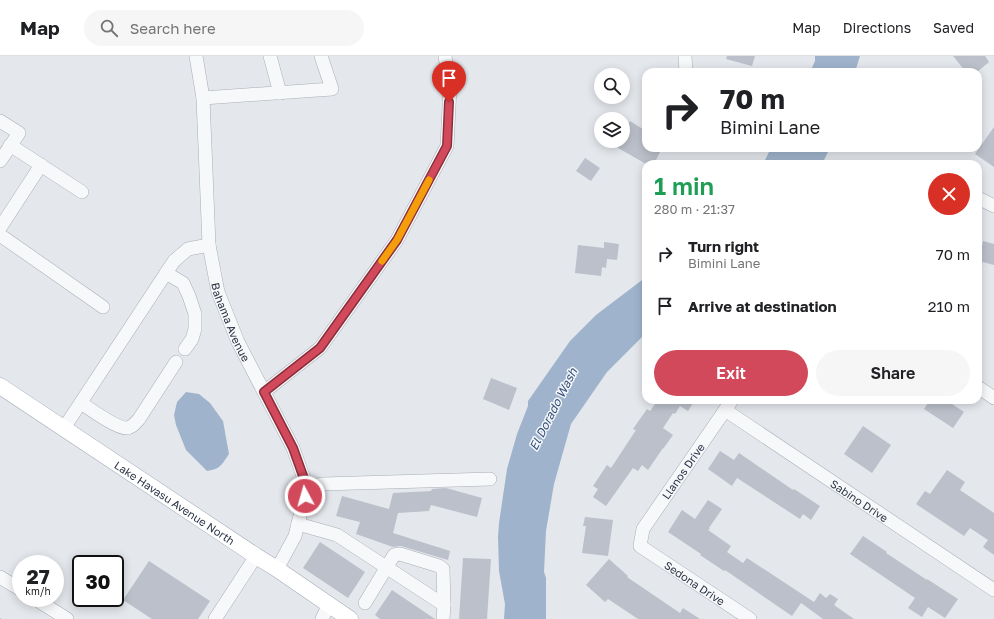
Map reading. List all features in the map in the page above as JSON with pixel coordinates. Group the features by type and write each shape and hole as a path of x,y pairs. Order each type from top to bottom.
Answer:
{"main road":[{"name":"Lake Havasu Avenue North","path":"0,386 350,619"}],"street":[{"name":"Bahama Avenue","path":"196,56 203,98 209,245 218,292 238,342 293,448 307,487"},
{"path":"270,56 280,93"},
{"path":"203,98 332,89 321,56"},
{"path":"264,392 320,348 397,240 447,146 450,87 446,56"},
{"path":"685,56 686,68"},
{"path":"0,121 18,133 0,161"},
{"path":"10,145 82,192"},
{"path":"0,228 41,165"},
{"path":"982,200 994,206"},
{"path":"0,235 103,307"},
{"path":"64,428 174,261 188,250 209,245"},
{"path":"166,273 183,283 195,314 195,329 192,339 185,349"},
{"path":"81,403 119,427 126,428 132,426 139,419 176,362"},
{"path":"982,390 994,398"},
{"name":"Llanos Drive","path":"640,546 643,528 729,405"},
{"name":"Sabino Drive","path":"729,405 994,590"},
{"path":"277,569 295,536 307,487 323,484 490,479"},
{"path":"298,524 337,535 444,605"},
{"name":"Sedona Drive","path":"640,546 750,619"},
{"path":"365,603 394,555 400,554 439,566 443,569 443,619"},
{"path":"215,619 256,556"},
{"path":"0,577 12,584"},
{"path":"322,619 329,604"},
{"path":"48,607 67,619"}],"water":[{"path":"815,56 860,56 856,68 812,68 815,61"},
{"path":"769,152 828,152 824,160 765,160"},
{"name":"El Dorado Wash","path":"642,280 642,337 607,372 571,424 554,484 546,531 544,572 546,578 546,619 504,619 505,604 499,571 498,537 507,469 517,434 528,406 528,401 570,341 596,315"},
{"path":"186,392 199,394 210,403 223,421 229,454 221,466 215,469 207,471 186,450 176,425 174,415 177,402"}],"building":[{"path":"727,56 755,56 752,66 726,59"},
{"path":"953,56 985,56 989,62 982,68 963,68"},
{"path":"630,121 642,128 642,152 660,152 656,160 642,160 642,162 618,148 630,148"},
{"path":"994,127 994,167 975,154 976,152 982,152 982,144"},
{"path":"585,158 600,168 591,181 576,171"},
{"path":"983,241 994,244 994,265 982,262"},
{"path":"604,242 619,244 617,260 607,259 606,268 602,267 601,276 575,273 578,245 604,248"},
{"path":"491,378 517,388 509,410 483,399"},
{"path":"655,404 692,404 688,411 680,406 675,414 673,413 663,428 673,435 648,470 642,465 638,471 633,468 606,506 593,497 598,489 593,486 607,465 611,468 636,430 633,429 647,409 650,411"},
{"path":"927,404 952,404 964,412 953,428 924,409"},
{"path":"863,426 891,445 872,473 844,454"},
{"path":"720,451 734,460 739,453 793,490 794,489 820,506 811,520 803,514 800,519 737,478 732,486 708,469"},
{"path":"947,470 965,482 960,490 994,513 994,555 983,547 988,540 970,528 964,536 916,504 925,491 930,494"},
{"path":"446,488 482,498 477,517 431,505 429,511 398,513 393,533 450,551 448,560 401,546 393,547 356,534 360,522 336,516 342,496 389,509 393,493 431,491 432,489"},
{"path":"708,500 722,509 708,530 731,546 727,552 743,563 747,558 814,602 820,593 826,598 830,594 838,599 834,605 854,619 823,619 801,603 792,616 668,532 682,510 695,519"},
{"path":"585,517 613,520 608,556 582,553 586,526 583,526"},
{"path":"863,536 887,552 886,553 958,599 945,618 928,607 922,617 908,608 915,598 850,554"},
{"path":"320,542 365,572 348,598 303,568"},
{"path":"463,558 491,559 487,619 459,619"},
{"path":"609,559 628,576 627,577 680,613 683,608 700,619 638,619 608,599 605,602 586,585"},
{"path":"149,561 210,601 198,619 152,619 124,601"},
{"path":"392,590 435,619 380,619 375,615"}],"slow traffic":[{"path":"382,261 397,240 429,180"}],"route":[{"path":"305,496 307,487 293,448 264,392 320,348 397,240 447,146 449,102"}]}
